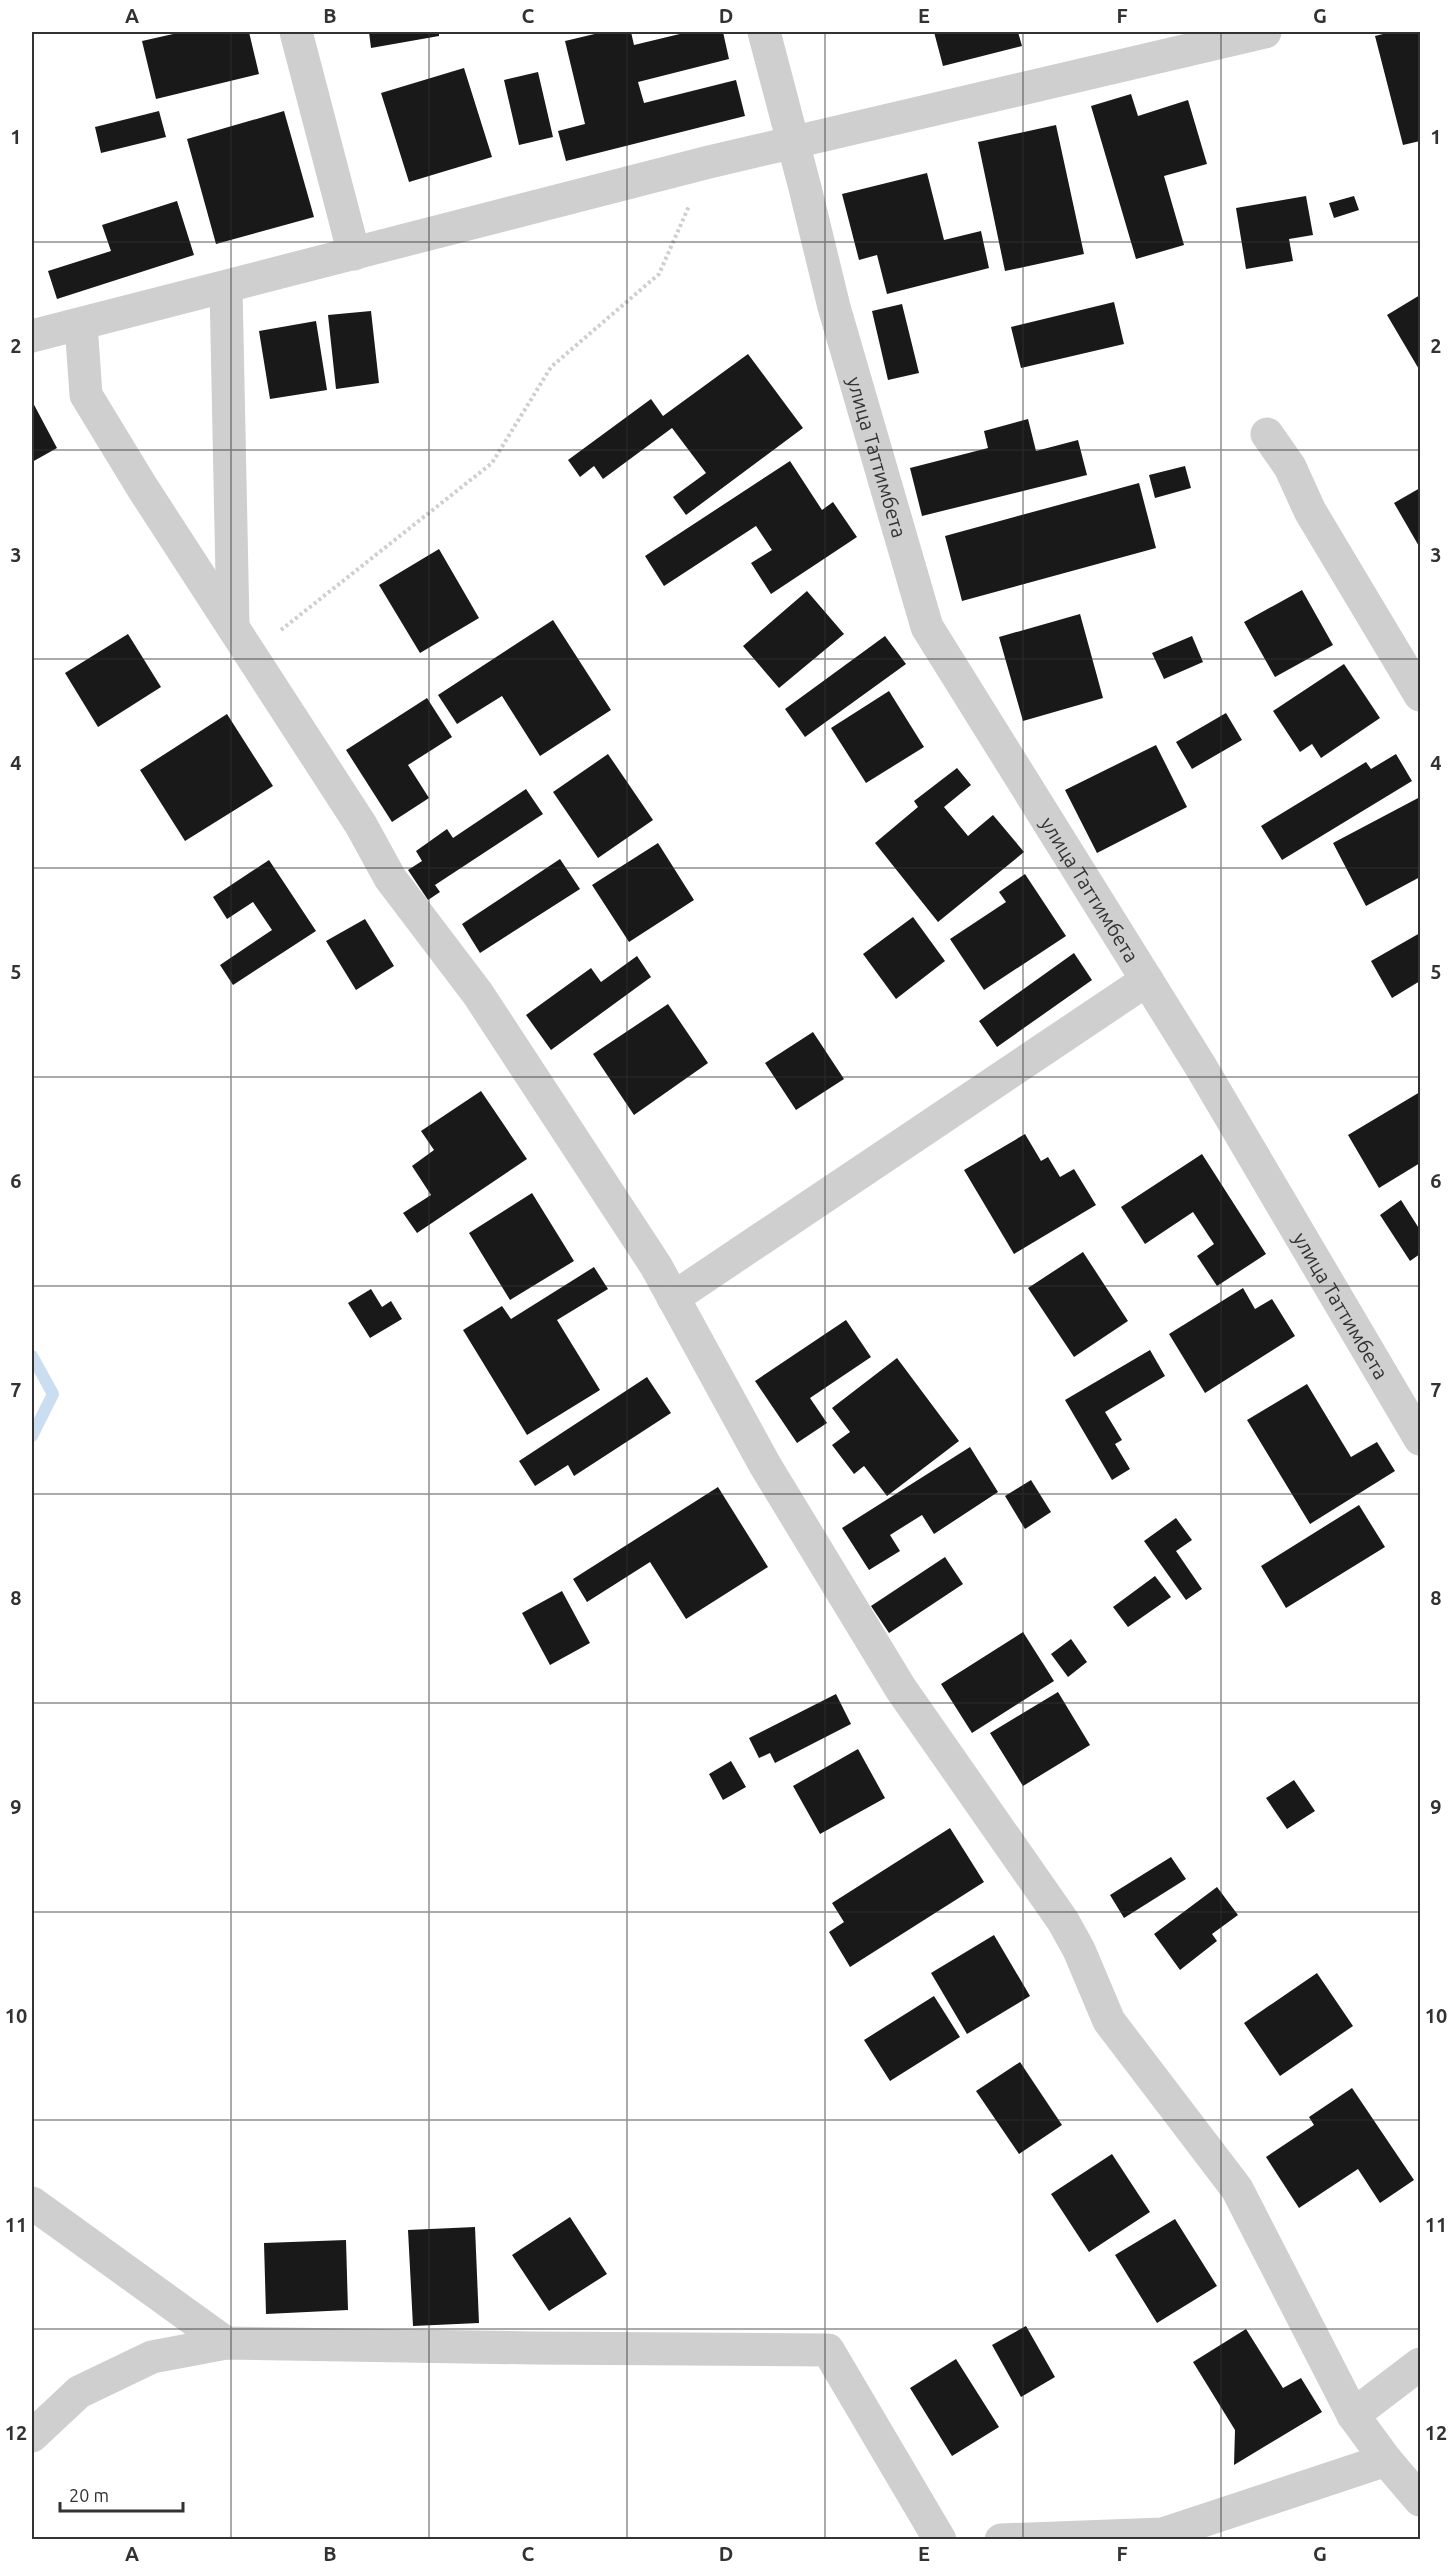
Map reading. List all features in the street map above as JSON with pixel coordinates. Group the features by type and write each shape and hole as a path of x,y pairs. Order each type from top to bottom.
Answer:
{"street":[{"path":"296,32 354,254"},
{"name":"улица Таттимбета","path":"764,32 834,307 927,627 1201,1067 1420,1439"},
{"path":"32,336 709,162 1265,32"},
{"path":"226,287 232,625"},
{"path":"81,324 86,395 142,487 361,825 390,878 478,994 656,1266 765,1466 901,1689 1063,1921 1079,1950 1109,2021 1238,2189 1353,2415 1386,2460 1420,2500"},
{"path":"1267,434 1290,467 1310,511 1420,695"},
{"path":"673,1298 1147,980"},
{"path":"32,2204 226,2343"},
{"path":"32,2436 79,2392 152,2356 226,2343 828,2350 940,2540"},
{"path":"1353,2415 1420,2364"},
{"path":"1001,2540 1163,2534 1386,2460"}],"path":[{"path":"251,654 492,464 551,368 658,274 709,162"}],"building":[{"path":"182,32 249,32 259,74 156,99 142,41"},
{"path":"369,32 439,32 439,36 371,48"},
{"path":"603,32 631,32 634,45 688,32 723,32 729,59 638,82 644,103 736,80 745,116 566,161 558,131 585,124 565,41"},
{"path":"934,32 1018,32 1022,46 943,66"},
{"path":"1391,32 1420,32 1420,141 1403,145 1375,36"},
{"path":"464,68 492,157 409,182 381,93"},
{"path":"538,72 553,137 519,145 504,80"},
{"path":"1131,94 1138,116 1188,100 1207,164 1164,176 1184,245 1136,259 1091,106"},
{"path":"159,111 166,137 101,153 95,127"},
{"path":"284,111 314,217 216,244 187,139"},
{"path":"1056,125 1084,254 1005,271 978,142"},
{"path":"927,173 944,240 981,231 989,268 887,294 877,255 859,260 842,194"},
{"path":"1306,196 1313,235 1289,239 1293,261 1246,269 1236,208"},
{"path":"1354,196 1359,210 1334,218 1329,203"},
{"path":"177,201 194,255 57,299 48,271 111,251 102,225"},
{"path":"1420,295 1420,371 1387,315"},
{"path":"1114,302 1124,344 1021,368 1011,327"},
{"path":"902,304 919,373 888,380 872,311"},
{"path":"371,311 379,383 336,389 328,315"},
{"path":"316,321 327,390 270,399 259,331"},
{"path":"748,354 803,428 686,515 673,497 706,473 672,428 603,479 594,466 580,477 568,460 651,399 663,416"},
{"path":"32,401 57,448 32,462"},
{"path":"1028,419 1036,451 1078,440 1087,475 922,516 910,468 988,448 984,431"},
{"path":"790,461 822,510 833,502 857,537 771,594 751,563 772,550 756,526 664,586 645,556"},
{"path":"1185,466 1191,488 1155,498 1149,475"},
{"path":"1139,483 1156,548 962,601 945,536"},
{"path":"1420,488 1420,548 1394,503"},
{"path":"439,549 479,618 420,653 379,585"},
{"path":"1302,590 1333,645 1275,677 1244,622"},
{"path":"807,591 844,634 779,688 743,646"},
{"path":"1080,614 1103,698 1023,721 999,637"},
{"path":"553,620 611,710 540,756 502,696 457,724 438,695"},
{"path":"128,634 161,687 98,727 65,673"},
{"path":"885,636 906,664 805,737 785,709"},
{"path":"1192,636 1203,662 1164,679 1152,653"},
{"path":"1344,664 1380,718 1321,758 1312,744 1300,752 1273,711"},
{"path":"889,691 924,747 866,783 831,728"},
{"path":"427,698 452,737 408,765 429,798 392,822 346,750"},
{"path":"1226,713 1242,740 1192,769 1176,742"},
{"path":"227,714 273,786 185,841 140,770"},
{"path":"1156,745 1187,807 1097,853 1065,790"},
{"path":"608,754 653,820 598,858 553,792"},
{"path":"1396,754 1412,781 1282,860 1261,826 1366,762 1371,769"},
{"path":"957,768 971,785 944,807 968,836 993,815 1024,852 938,922 875,843 918,807 914,801"},
{"path":"526,789 543,814 435,885 440,892 428,900 408,870 422,861 416,851 447,829 453,838"},
{"path":"1420,797 1420,877 1366,906 1333,843"},
{"path":"658,843 694,900 629,942 592,885"},
{"path":"560,859 580,889 480,953 462,924"},
{"path":"269,860 316,931 233,985 220,965 272,930 253,902 227,919 213,897"},
{"path":"1025,874 1066,936 984,990 950,939 1006,902 999,892"},
{"path":"913,917 945,961 896,999 863,954"},
{"path":"365,919 394,966 356,990 326,941"},
{"path":"1420,933 1420,981 1392,998 1371,961"},
{"path":"1074,953 1092,980 997,1047 979,1021"},
{"path":"637,956 651,977 551,1050 526,1015 591,968 601,982"},
{"path":"668,1004 708,1063 634,1115 593,1054"},
{"path":"813,1032 844,1079 796,1110 765,1063"},
{"path":"481,1091 527,1159 417,1233 403,1213 431,1195 412,1166 434,1150 421,1131"},
{"path":"1420,1092 1420,1163 1379,1188 1348,1135"},
{"path":"1025,1134 1041,1161 1048,1157 1060,1177 1074,1169 1096,1205 1014,1254 964,1170"},
{"path":"1202,1154 1266,1254 1217,1286 1197,1256 1214,1244 1193,1212 1145,1244 1121,1207"},
{"path":"532,1193 574,1261 510,1300 469,1233"},
{"path":"1401,1200 1420,1230 1420,1254 1410,1261 1380,1215"},
{"path":"1083,1252 1128,1321 1074,1357 1028,1288"},
{"path":"594,1267 608,1289 557,1320 600,1390 527,1435 463,1330 502,1306 511,1319"},
{"path":"1243,1288 1255,1309 1272,1299 1295,1336 1205,1393 1169,1334"},
{"path":"371,1289 382,1307 391,1301 402,1319 370,1338 348,1303"},
{"path":"846,1320 871,1357 810,1398 827,1423 797,1443 755,1381"},
{"path":"1150,1350 1165,1376 1105,1412 1122,1440 1115,1444 1130,1469 1112,1480 1065,1400"},
{"path":"897,1358 959,1441 887,1496 864,1466 854,1474 832,1445 850,1432 832,1408"},
{"path":"647,1377 671,1413 574,1476 568,1465 535,1486 519,1461"},
{"path":"1307,1384 1351,1457 1377,1442 1395,1471 1310,1524 1247,1420"},
{"path":"970,1447 998,1492 934,1534 922,1515 890,1535 900,1551 869,1570 842,1528"},
{"path":"1031,1480 1051,1512 1025,1529 1005,1496"},
{"path":"718,1487 768,1567 686,1619 650,1562 587,1602 573,1579"},
{"path":"1359,1505 1385,1547 1286,1608 1261,1566"},
{"path":"1176,1518 1192,1540 1176,1551 1202,1589 1186,1600 1144,1541"},
{"path":"945,1557 963,1584 889,1633 871,1606"},
{"path":"1155,1576 1171,1597 1128,1627 1113,1607"},
{"path":"562,1591 590,1643 550,1665 522,1613"},
{"path":"1023,1632 1054,1681 972,1733 941,1684"},
{"path":"1071,1639 1087,1662 1068,1677 1051,1654"},
{"path":"1058,1692 1090,1745 1023,1786 990,1733"},
{"path":"836,1694 851,1724 775,1763 770,1753 759,1758 749,1738"},
{"path":"858,1749 885,1798 820,1834 793,1786"},
{"path":"731,1761 746,1787 723,1800 709,1774"},
{"path":"1294,1780 1315,1811 1287,1829 1266,1798"},
{"path":"950,1828 984,1882 850,1967 829,1932 844,1922 832,1903"},
{"path":"1171,1857 1186,1879 1124,1918 1110,1895"},
{"path":"1217,1887 1238,1915 1212,1934 1217,1941 1180,1970 1154,1934"},
{"path":"994,1935 1030,1996 967,2034 931,1973"},
{"path":"1317,1973 1353,2026 1280,2076 1244,2023"},
{"path":"934,1996 960,2037 890,2081 864,2040"},
{"path":"1020,2062 1062,2125 1019,2154 976,2091"},
{"path":"1352,2088 1414,2180 1380,2203 1358,2169 1299,2208 1266,2157 1314,2125 1309,2117"},
{"path":"1112,2154 1150,2212 1089,2252 1051,2194"},
{"path":"570,2217 607,2274 549,2311 512,2255"},
{"path":"1175,2219 1217,2286 1157,2323 1115,2255"},
{"path":"475,2227 479,2323 413,2326 408,2230"},
{"path":"346,2240 348,2310 266,2314 264,2243"},
{"path":"1026,2326 1055,2377 1021,2397 992,2345"},
{"path":"1246,2329 1283,2388 1301,2378 1322,2412 1234,2465 1235,2430 1193,2362"},
{"path":"956,2359 999,2427 952,2456 910,2388"}],"waterway":[{"path":"32,1356 53,1394 32,1436"}]}
